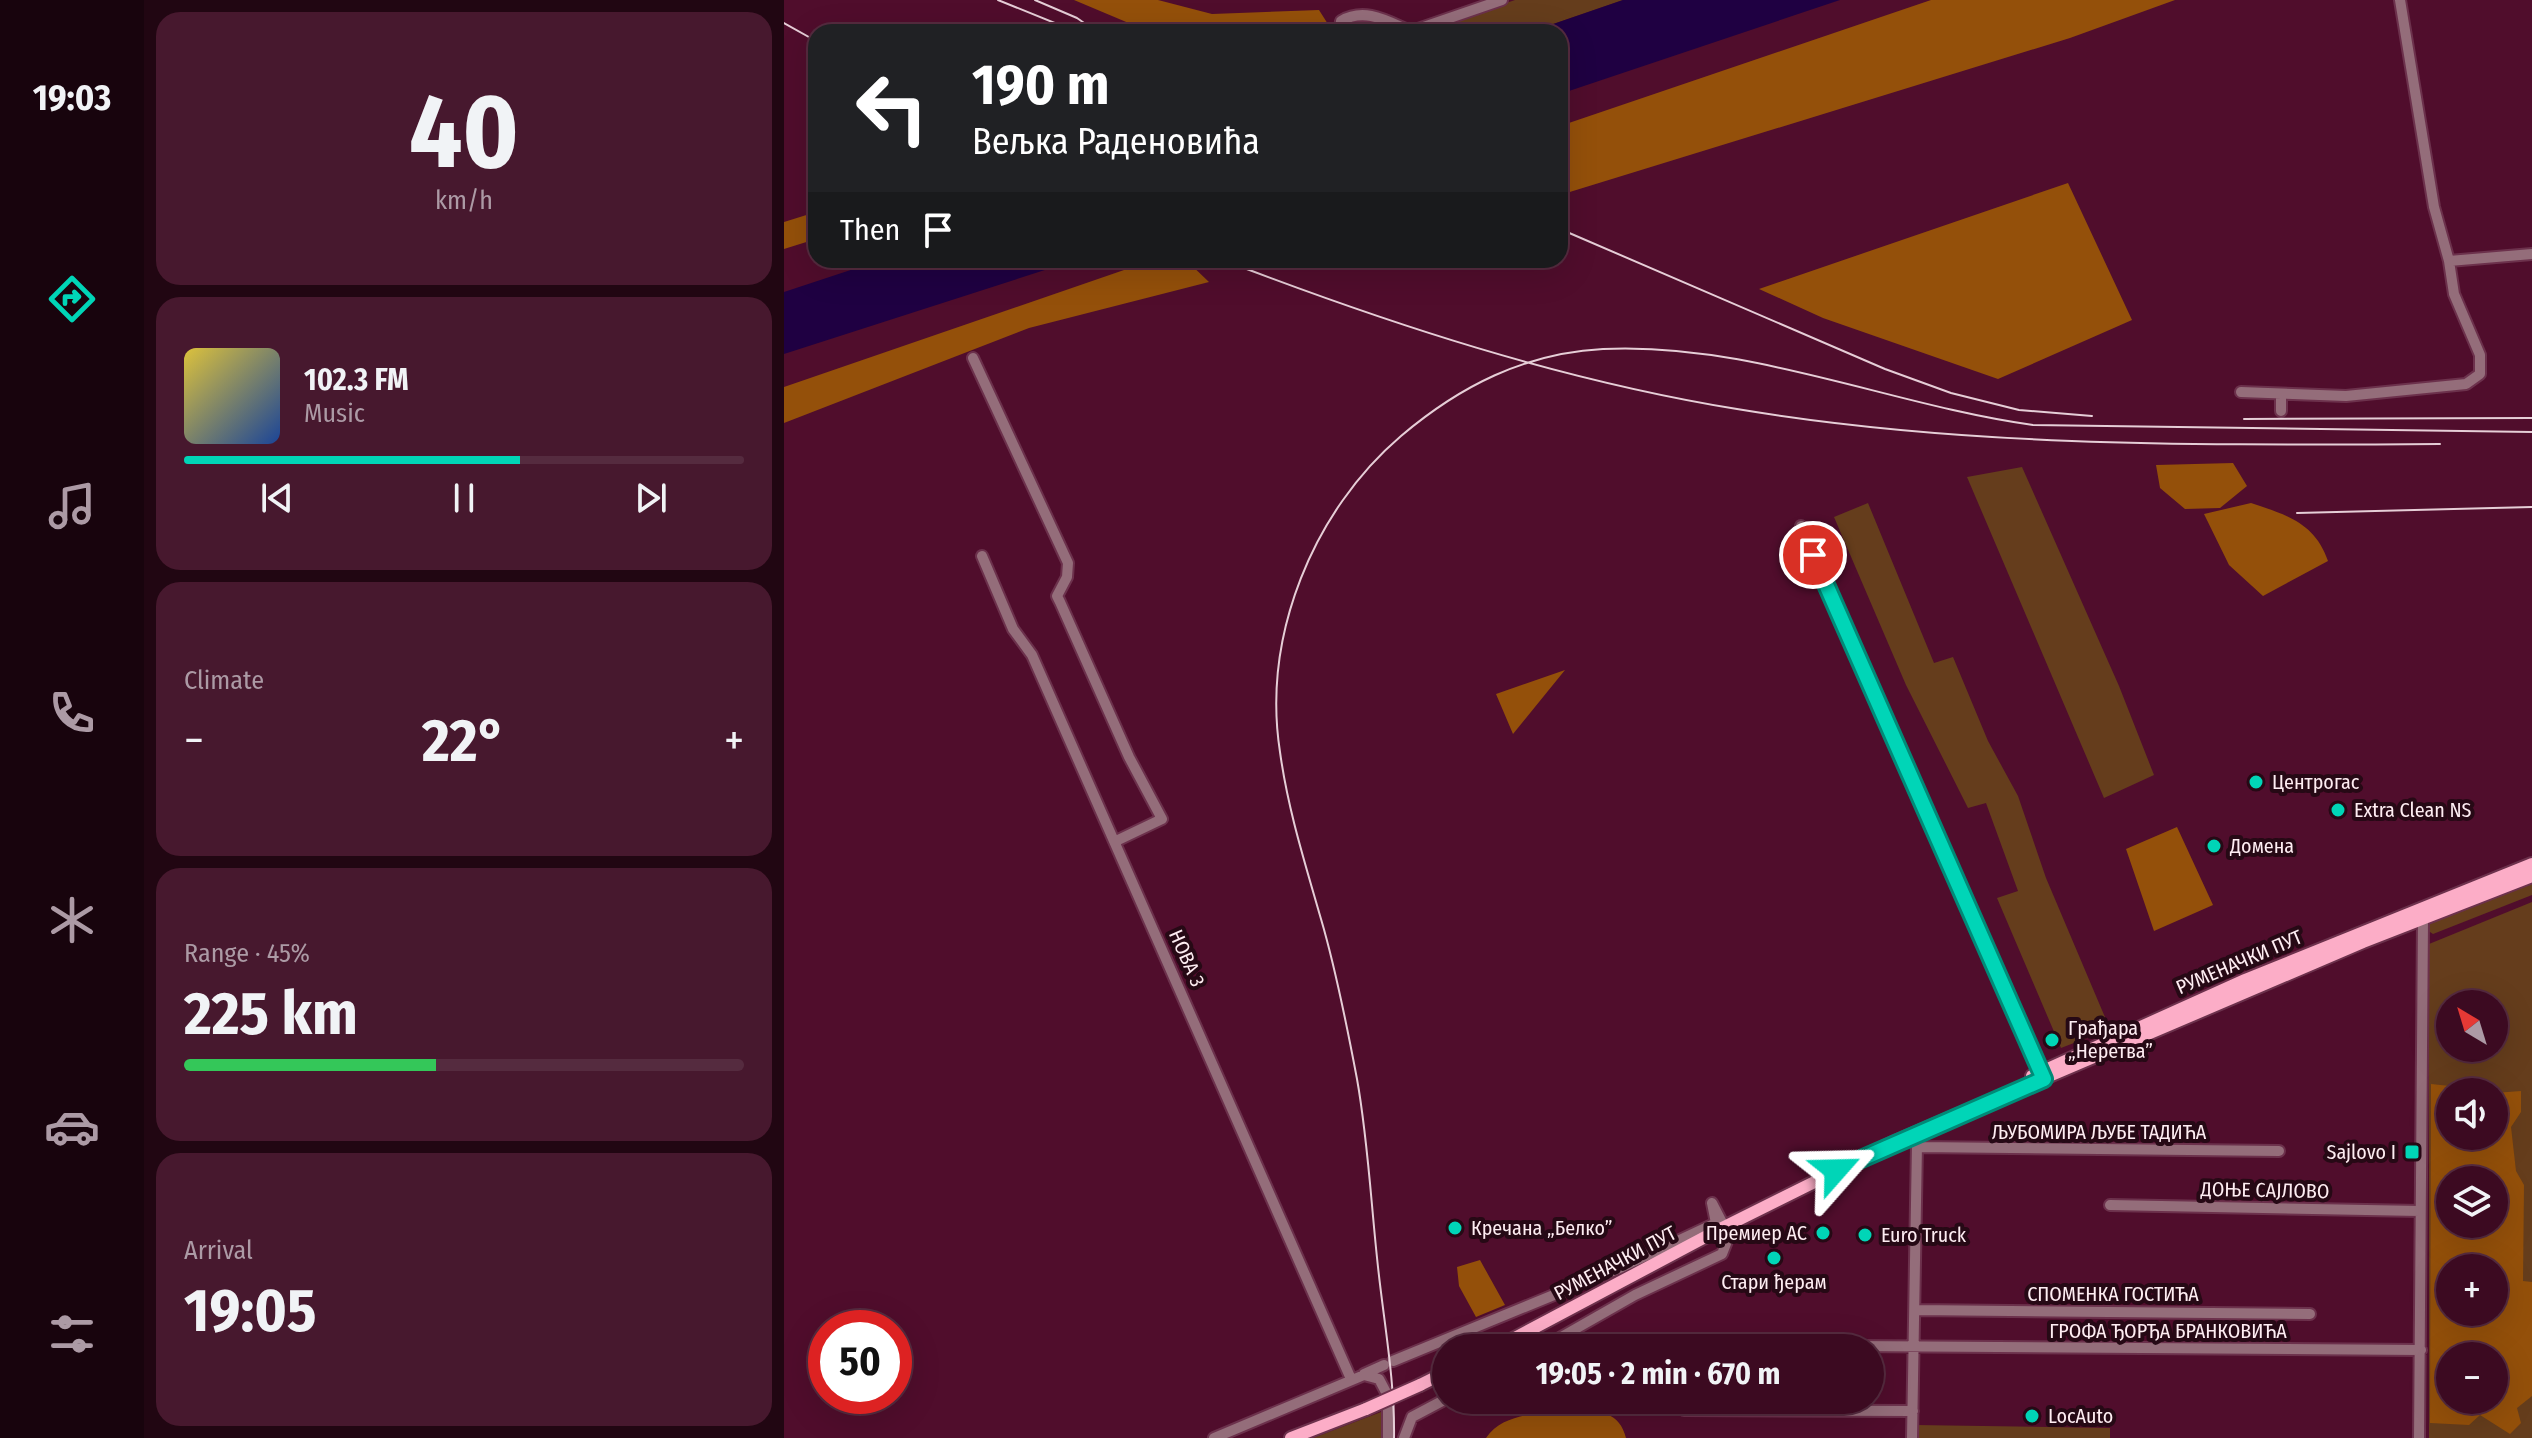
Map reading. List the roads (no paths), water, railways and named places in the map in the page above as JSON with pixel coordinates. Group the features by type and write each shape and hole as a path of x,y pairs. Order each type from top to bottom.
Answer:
{"main road":[{"name":"РУМЕНАЧКИ ПУТ","path":"1522,1334 1724,1227 1914,1134 2245,980 2532,864"},
{"name":"РУМЕНАЧКИ ПУТ","path":"2080,1058 2532,876"},
{"path":"1291,1438 1432,1379"}],"street":[{"path":"1433,24 1502,0"},
{"path":"2241,392 2346,396 2466,384 2480,374 2480,355 2454,294 2449,261 2434,207 2400,0"},
{"path":"1341,24 1354,13 1367,14 1391,24"},
{"path":"2449,261 2532,254"},
{"path":"973,358 1068,563 1067,577 1057,596 1129,757 1162,819 1116,841"},
{"path":"2281,394 2281,411"},
{"path":"1801,526 2043,1075"},
{"name":"НОВА 3","path":"982,556 1013,629 1032,655 1356,1377"},
{"path":"2419,1438 2423,919"},
{"path":"1912,1438 1918,1147 1914,1134"},
{"name":"ЉУБОМИРА ЉУБЕ ТАДИЋА","path":"1918,1147 2279,1151"},
{"path":"1214,1438 1622,1267 1716,1223 1712,1203 1729,1242 1719,1256 1635,1295 1567,1334"},
{"name":"ДОЊЕ САЈЛОВО","path":"2110,1205 2420,1211"},
{"name":"СПОМЕНКА ГОСТИЋА","path":"1916,1310 2310,1314"},
{"name":"ГРОФА ЂОРЂА БРАНКОВИЋА","path":"1884,1348 2421,1350"},
{"path":"1356,1377 1375,1376 1386,1390 1388,1438"},
{"path":"1404,1438 1412,1417 1432,1406"},
{"path":"1884,1411 1913,1411"}],"railway":[{"path":"998,0 1057,24"},
{"path":"1035,0 1086,24"},
{"path":"784,23 808,36"},
{"path":"1568,232 1885,369 1951,393 2019,410 2092,416"},
{"path":"1245,268 1412,328 1541,366 1671,397 1824,422 2088,442 2440,444"},
{"path":"1394,1438 1391,1374 1361,1102 1336,978 1288,795 1276,708 1279,664 1287,621 1319,538 1342,501 1370,466 1401,436 1446,402 1495,375 1547,357 1603,349 1658,349 1712,355 1979,416 2033,425 2532,432"},
{"path":"2244,419 2532,418"},
{"path":"2297,513 2532,507"}],"place":[{"name":"Центрогас","path":"2256,782"},
{"name":"Extra Clean NS","path":"2338,810"},
{"name":"Домена","path":"2214,846"},
{"name":"Грађара „Неретва”","path":"2052,1040"},
{"name":"Sajlovo I","path":"2412,1152"},
{"name":"Кречана „Белко”","path":"1455,1228"},
{"name":"Премиер АС","path":"1823,1233"},
{"name":"Euro Truck","path":"1865,1235"},
{"name":"Стари ђерам","path":"1774,1258"},
{"name":"LocAuto","path":"2032,1416"}]}
